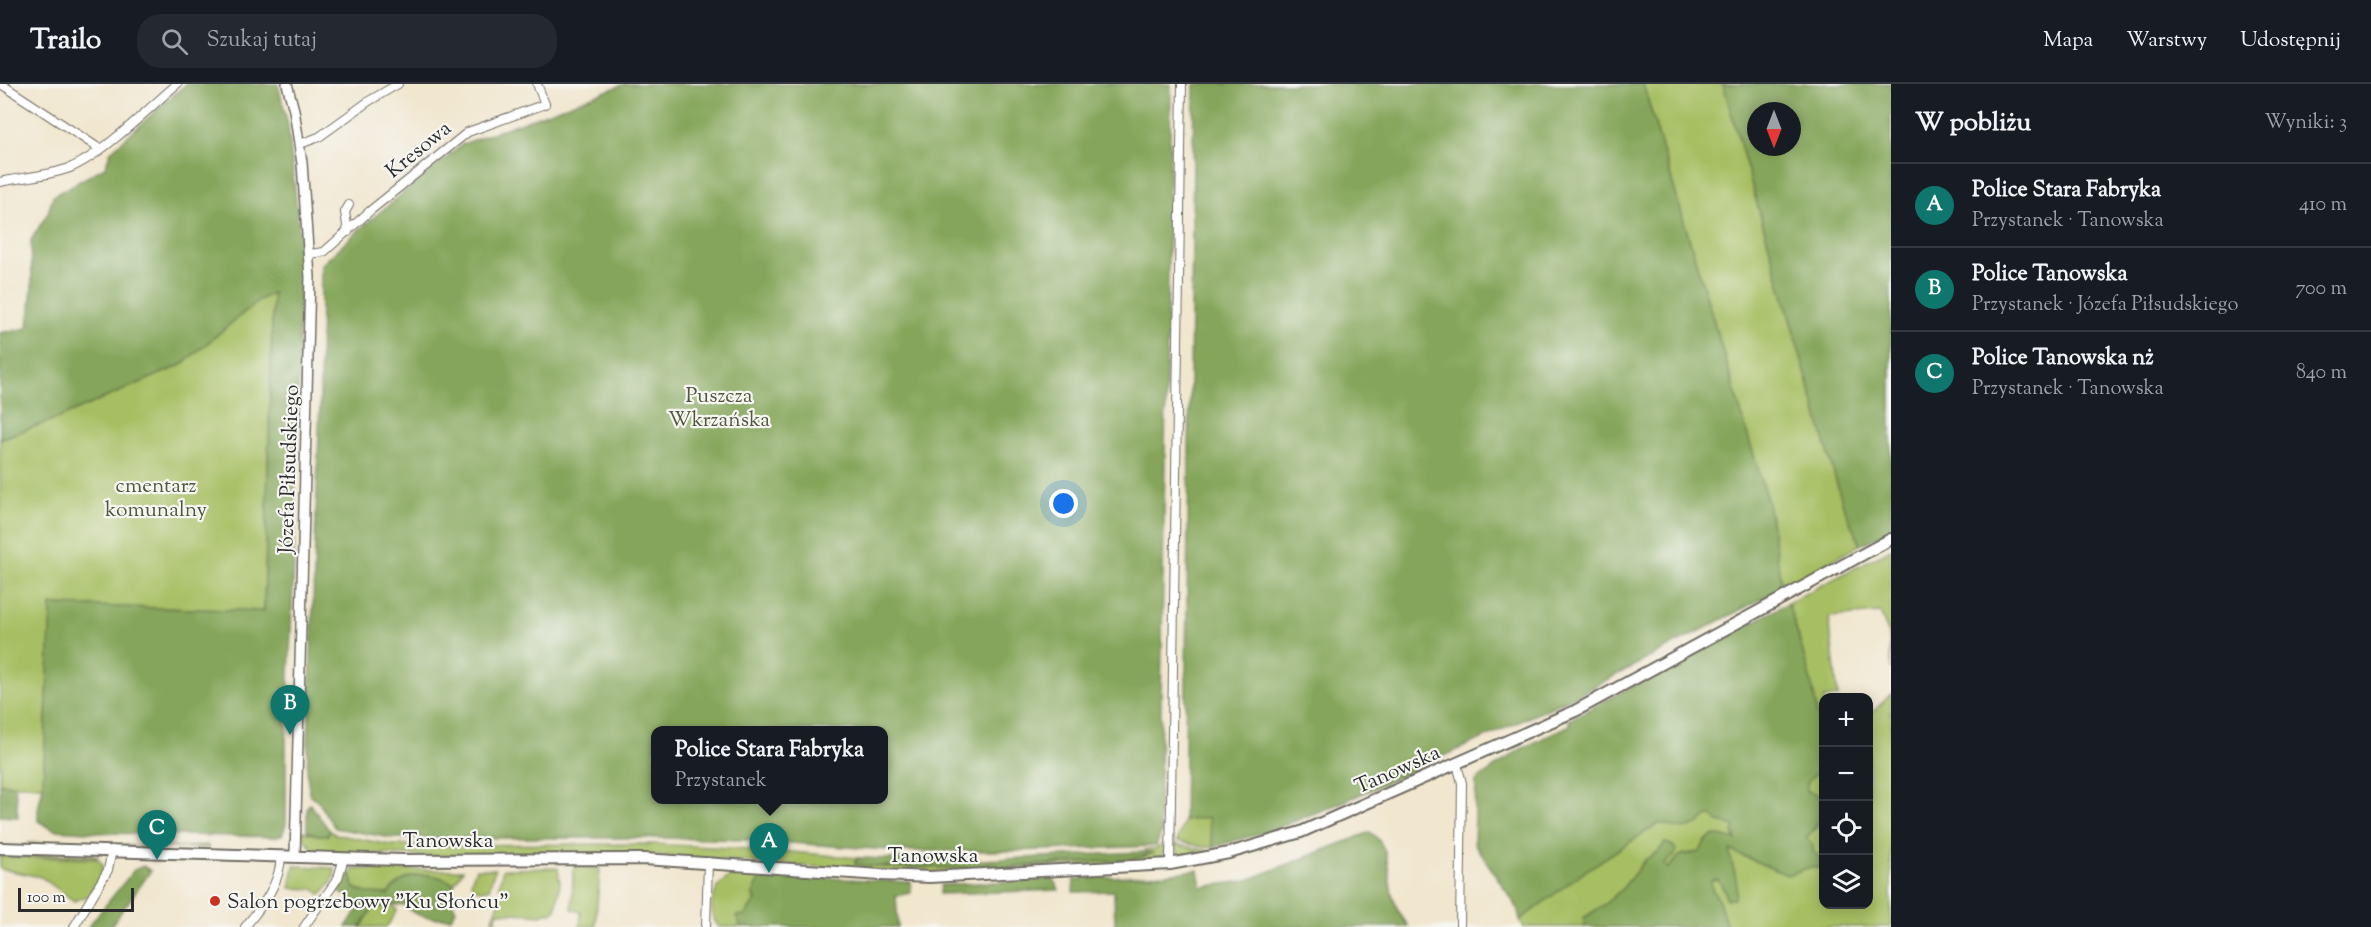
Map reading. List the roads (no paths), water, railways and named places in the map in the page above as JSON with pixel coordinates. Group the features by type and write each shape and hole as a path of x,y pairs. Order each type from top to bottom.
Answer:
{"main road":[{"name":"Tanowska","path":"0,848 344,858 598,858 708,862 930,877 1170,864 1229,853 1290,836 1457,764 1606,695 1891,539"}],"street":[{"path":"1,84 100,150"},
{"path":"0,182 69,168 100,150 167,87 177,84"},
{"name":"Józefa Piłsudskiego","path":"287,84 300,144 309,254 309,343 295,856"},
{"path":"300,144 319,137 351,113 398,84"},
{"name":"Kresowa","path":"309,254 324,252 371,210 468,132 545,104 537,84"},
{"path":"1170,864 1182,84"},
{"path":"348,232 345,212 349,205"},
{"path":"1457,764 1462,780 1460,927"},
{"path":"74,927 108,870 112,850"},
{"path":"244,927 268,898 274,886 281,856"},
{"path":"304,927 338,878 344,858"},
{"path":"706,927 708,862"}],"place":[{"name":"Police Tanowska","path":"290,735"},
{"name":"Police Tanowska nż","path":"157,860"},
{"name":"Police Stara Fabryka","path":"769,873"},
{"name":"Salon pogrzebowy \"Ku Słońcu\"","path":"215,901"}],"park label":[{"name":"Puszcza Wkrzańska","path":"719,407"},
{"name":"cmentarz komunalny","path":"156,497"}]}
